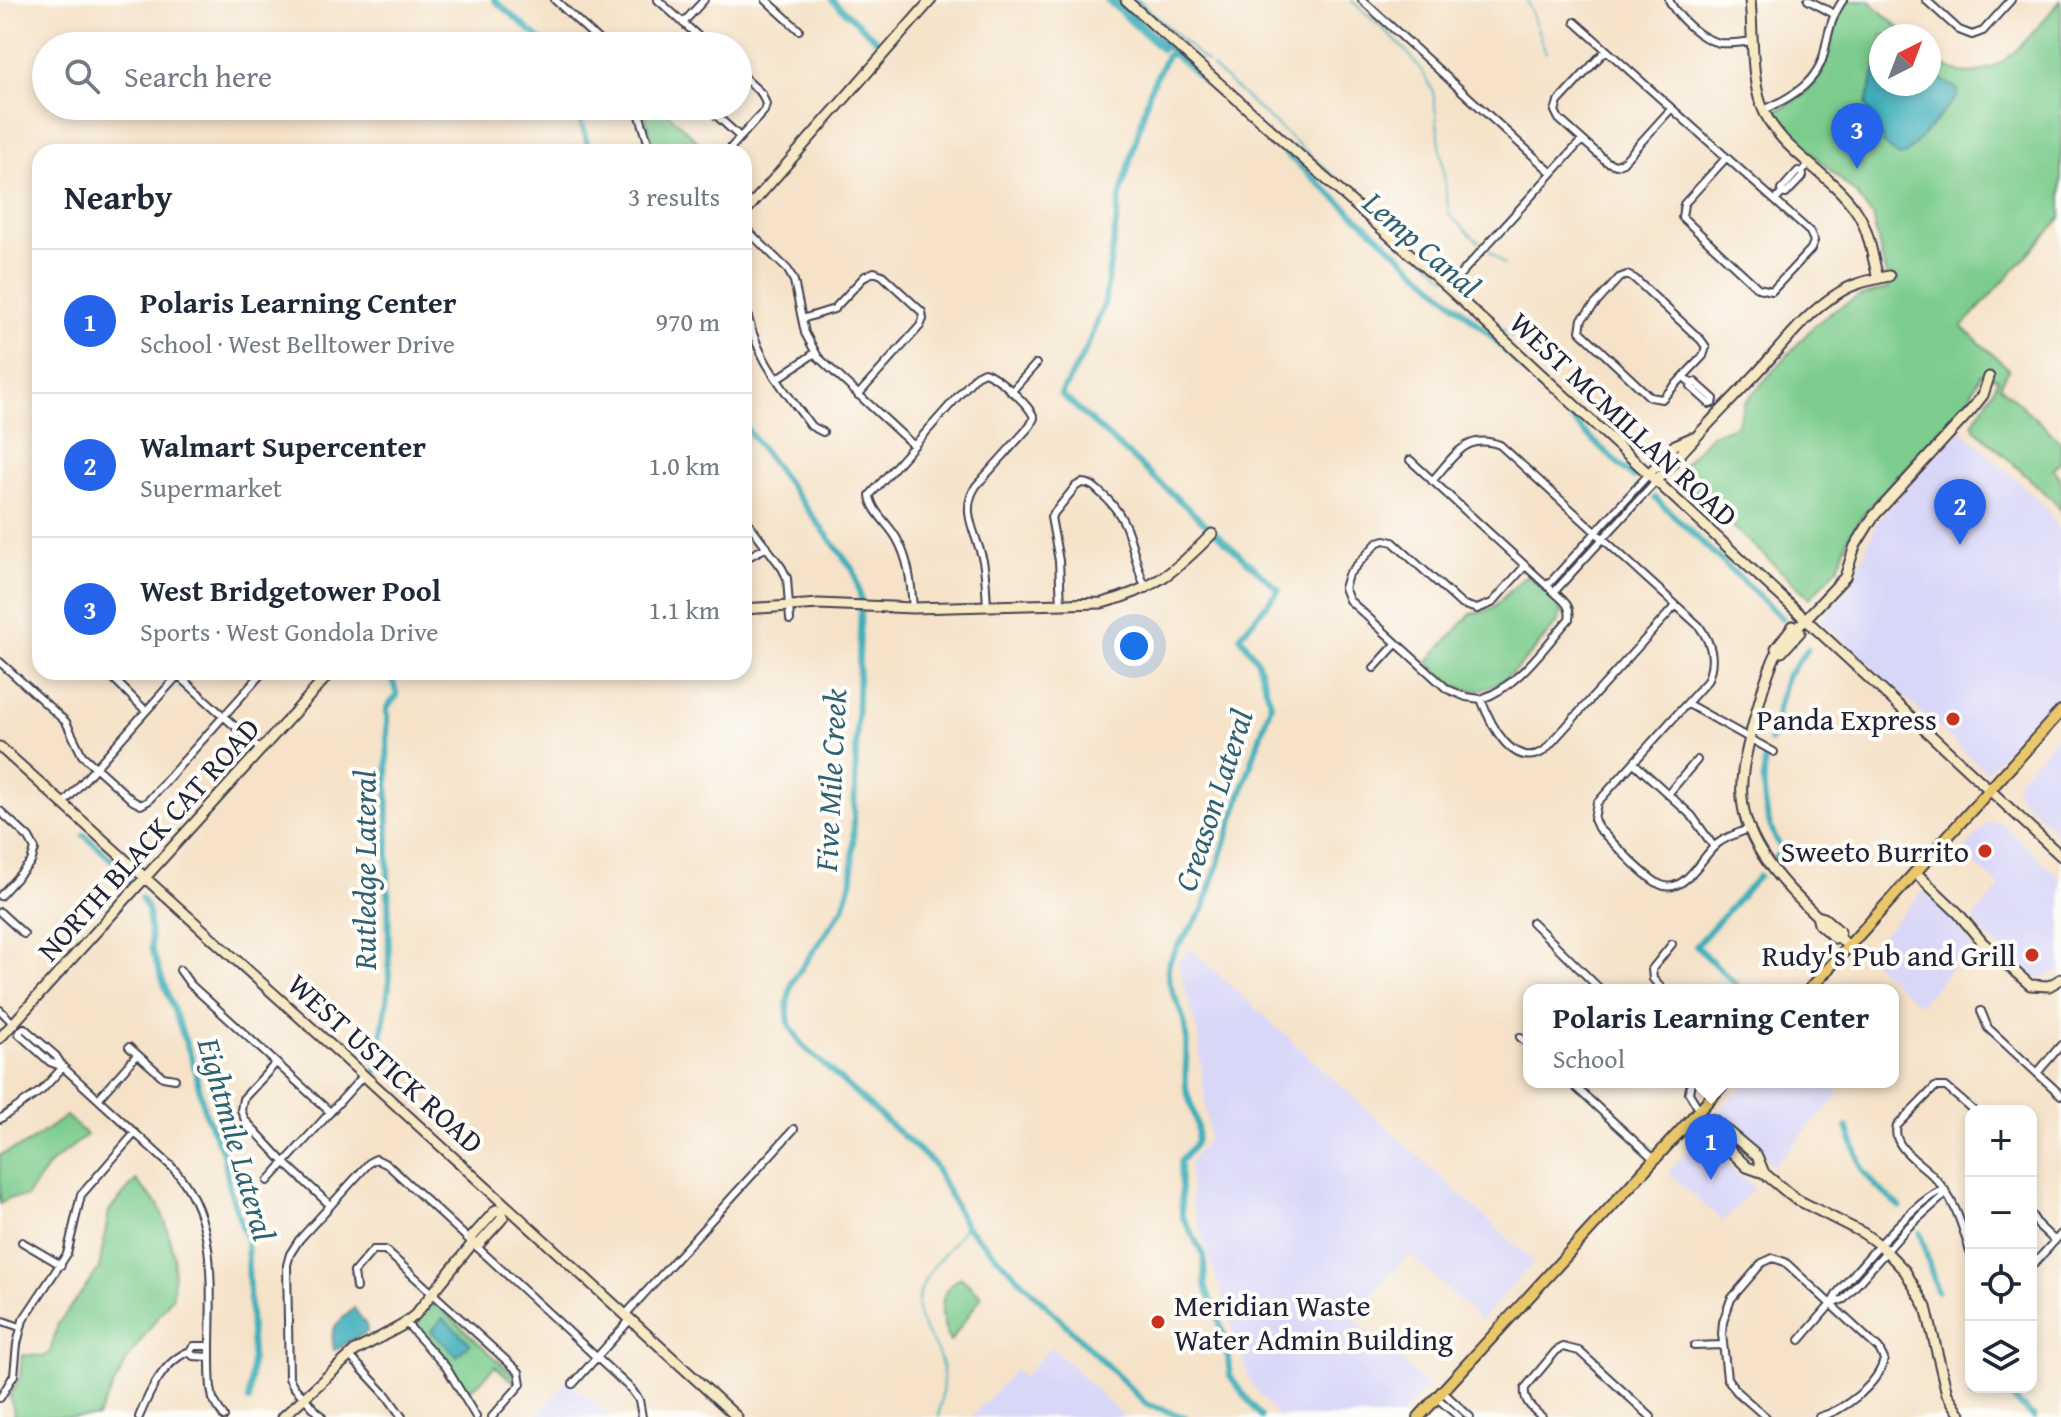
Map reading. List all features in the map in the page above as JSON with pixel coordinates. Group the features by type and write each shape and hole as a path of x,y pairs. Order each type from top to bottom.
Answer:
{"main road":[{"path":"752,204 931,0"},
{"name":"WEST MCMILLAN ROAD","path":"1126,0 1448,288 2061,856"},
{"path":"1750,0 1758,93 1764,110 1776,132 1805,168 1854,208 1863,223 1878,278"},
{"path":"1652,478 1675,445 1694,437 1722,411 1815,310 1854,284 1889,276"},
{"path":"1849,947 1838,936 1840,932 1817,916 1772,871 1751,828 1742,797 1743,767 1766,675 1776,648 1785,634 1793,626 1797,628 1845,577 1855,546 1873,517 1972,409 1983,395 1989,377"},
{"path":"752,608 789,605 913,608 1102,603 1146,589 1180,567 1212,534"},
{"name":"NORTH BLACK CAT ROAD","path":"0,1038 17,1026 324,680"},
{"path":"1815,984 2061,711"},
{"name":"WEST USTICK ROAD","path":"2,752 364,1075 503,1208 737,1417"},
{"path":"1916,873 2024,981 2041,987 2061,979"},
{"path":"1419,1417 1654,1159 1700,1114 1720,1088"},
{"path":"1700,1114 1714,1120 1757,1156 1764,1173 1789,1194 1852,1226 1883,1248 1905,1271 1926,1307 1947,1394 1962,1417"},
{"path":"285,1416 349,1355 406,1323 434,1294 472,1244 471,1238 480,1227 496,1210 503,1208"}],"street":[{"path":"555,0 590,32"},
{"path":"658,0 693,32"},
{"path":"683,23 704,0"},
{"path":"766,0 799,30"},
{"path":"1362,0 1552,173"},
{"path":"1669,0 1676,12 1704,37 1722,43 1753,41"},
{"path":"1808,0 1834,14"},
{"path":"1764,110 1803,89 1818,70 1834,14 1843,0"},
{"path":"1926,0 1959,30 1972,35 1983,31 2011,0"},
{"path":"1575,22 1810,232 1814,241 1811,249 1769,292 1748,279 1685,221 1681,212 1684,204 1726,158"},
{"path":"1606,50 1558,102 1555,111 1559,119 1582,140 1607,162 1616,165 1623,162 1671,109"},
{"path":"734,144 764,111 766,104 762,94 752,85"},
{"path":"641,120 649,144"},
{"path":"721,120 740,137"},
{"path":"1448,288 1582,140"},
{"path":"1776,200 1798,171 1805,168"},
{"path":"752,235 788,270 794,281 807,339 815,353 913,445"},
{"path":"802,319 834,309 865,276 874,272 879,273 919,309 923,317 920,326 858,395"},
{"path":"1627,275 1635,279 1706,347 1703,356 1684,377 1666,397 1658,400 1650,397 1582,335 1579,325 1582,319 1619,278 1627,275"},
{"path":"752,332 755,344 777,379 811,426 823,432"},
{"path":"777,379 815,353"},
{"path":"1011,392 1036,364"},
{"path":"913,608 905,556 870,498 873,490 913,445 976,376 984,372 990,373 1030,409 1034,418 976,486 970,498 968,514 984,566 987,607"},
{"path":"1684,377 1700,396 1722,411"},
{"path":"1432,481 1463,447 1474,441 1485,439 1500,445 1699,626 1712,648 1712,670 1707,681 1597,803 1594,819 1598,828 1657,883 1670,887 1682,883 1726,838 1751,828"},
{"path":"1410,460 1569,606 1571,612 1569,619 1513,681 1493,695 1481,699 1447,689 1349,600 1344,588 1348,575 1378,542 1393,542 1461,604 1477,609 1492,603 1525,566"},
{"path":"1547,586 1596,532 1652,478"},
{"path":"1554,592 1603,539 1652,478"},
{"path":"1061,605 1059,561 1051,517 1076,486 1084,483 1093,486 1121,513 1146,589"},
{"path":"752,527 787,578 790,620"},
{"path":"752,555 767,547"},
{"path":"1481,699 1498,735 1518,753 1535,756 1544,751 1676,605"},
{"path":"1374,668 1396,644"},
{"path":"0,662 66,722 82,755 141,805 148,801 256,680"},
{"path":"115,680 146,711"},
{"path":"63,804 174,680"},
{"path":"185,680 261,750"},
{"path":"1688,704 1774,752"},
{"path":"1668,794 1697,760"},
{"path":"1634,763 1699,823 1714,847"},
{"path":"0,811 29,838 35,849 31,862 0,896"},
{"path":"0,912 24,934"},
{"path":"1532,922 1595,984"},
{"path":"1657,984 1651,973 1654,964 1672,944"},
{"path":"180,970 190,984 330,1112"},
{"path":"0,1010 56,1056 63,1067 177,1172 190,1191 198,1210 210,1262 211,1388 224,1417"},
{"path":"1981,1011 1988,1028 2061,1095"},
{"path":"1520,1037 1523,1040"},
{"path":"2037,1073 2061,1045"},
{"path":"129,1047 163,1077 175,1079"},
{"path":"98,1099 137,1055"},
{"path":"276,1063 243,1099 241,1110 245,1120 285,1163 330,1205"},
{"path":"0,1119 42,1090 63,1067"},
{"path":"268,1181 364,1075"},
{"path":"1967,1105 1942,1086 1929,1091 1897,1126 1895,1133 1898,1142 1945,1190 1957,1210 1969,1249"},
{"path":"1577,1088 1654,1159"},
{"path":"1690,1088 1689,1093 1700,1114"},
{"path":"573,1384 627,1317 794,1129"},
{"path":"0,1398 14,1375 20,1327 31,1305 61,1265 70,1244 81,1195 135,1133"},
{"path":"322,1417 289,1378 287,1265 295,1245 376,1159 388,1165 636,1394 642,1417"},
{"path":"1800,1340 1831,1304 1844,1299 1883,1248 1942,1197 1945,1190"},
{"path":"2037,1223 2055,1241"},
{"path":"2037,1260 2061,1234"},
{"path":"22,1242 61,1265"},
{"path":"356,1288 354,1272 373,1250 379,1248 434,1294 522,1378 521,1384 492,1417"},
{"path":"1766,1417 1731,1385 1724,1370 1723,1322 1731,1299 1762,1263 1773,1258 1785,1262 1879,1349 1884,1359 1882,1367 1856,1398 1841,1409 1819,1417"},
{"path":"0,1320 20,1327"},
{"path":"406,1323 446,1367 476,1417"},
{"path":"1694,1346 1722,1345"},
{"path":"139,1417 162,1374 182,1354 194,1346 210,1346"},
{"path":"1542,1417 1524,1396 1528,1383 1563,1347 1573,1349 1651,1417"},
{"path":"190,1351 193,1356 210,1357"},
{"path":"349,1355 402,1417"},
{"path":"1440,1395 1459,1417"},
{"path":"1440,1395 1470,1417"}],"shaded area":[{"path":"1961,429 2047,508 2061,534 2061,692 1986,772 1820,619 1850,587 1878,520"},
{"path":"2061,733 2060,835 2018,796 2015,789 2017,780"},
{"path":"1999,821 2061,879 2061,970 2040,978 2034,979 1984,934 1973,918 2000,887 1962,852 1989,822"},
{"path":"1923,891 1952,918 1972,946 1921,1003 1916,1003 1865,954"},
{"path":"1190,948 1534,1262 1481,1320 1409,1255 1352,1317 1428,1386 1400,1417 1278,1417 1251,1384 1192,1206 1189,1162 1209,1139 1198,1034 1178,962"},
{"path":"1741,1088 1832,1088 1839,1094 1774,1166 1717,1113"},
{"path":"1696,1141 1703,1141 1754,1188 1723,1222 1668,1172"},
{"path":"1051,1346 1124,1417 972,1417 1015,1370 1023,1378"},
{"path":"568,1380 610,1417 535,1417"}],"green space":[{"path":"1849,0 1868,0 1895,24 1869,24 1869,96 1941,96 1941,63 1949,69 1968,73 1986,70 2019,48 2061,0 2061,218 1962,327 2009,369 2000,386 2061,442 2061,460 2053,469 2061,480 2061,511 1976,430 1973,424 1998,379 1981,374 1968,400 1865,512 1850,534 1838,567 1810,598 1683,480 1682,466 1712,434 1737,425 1745,402 1815,325 1858,297 1889,288 1872,216 1856,194 1785,128 1775,111 1804,94 1824,69"},
{"path":"647,120 675,120 700,144 653,144"},
{"path":"1525,576 1552,596 1561,614 1559,621 1514,671 1500,682 1471,690 1452,684 1427,662 1471,614 1492,609"},
{"path":"66,1116 87,1135 50,1164 26,1197 9,1198 0,1204 0,1155 27,1144"},
{"path":"136,1180 159,1206 166,1224 174,1257 173,1296 129,1357 97,1417 15,1417 10,1396 20,1377 22,1355 45,1356 50,1352 58,1324 99,1269 109,1211"},
{"path":"960,1277 982,1296 950,1342 942,1316 943,1298 946,1290"},
{"path":"436,1304 515,1376 515,1383 495,1366 466,1392 447,1359 416,1326 416,1321"}],"water":[{"path":"1941,80 1958,89 1957,97 1906,154 1898,156 1884,144 1866,105 1869,94 1941,96"},
{"path":"354,1308 366,1325 367,1332 334,1350 333,1330"},
{"path":"443,1318 470,1343 457,1356 431,1331"}],"waterway":[{"name":"Five Mile Creek","path":"494,0 532,32"},
{"name":"Lemp Canal","path":"832,0 883,46"},
{"name":"Lemp Canal","path":"1107,0 1162,50"},
{"name":"Creason Lateral","path":"1115,0 1169,49"},
{"path":"1134,0 1207,62"},
{"path":"1138,0 1195,52"},
{"path":"1351,0 1397,42 1426,77 1433,91 1449,215 1479,242"},
{"path":"1527,0 1546,53"},
{"name":"Lemp Canal","path":"1170,54 1175,55 1492,337 1585,433 1634,478"},
{"name":"Creason Lateral","path":"1167,56 1151,87 1120,197 1104,305 1085,352 1061,394 1279,590 1240,636 1257,660 1271,704 1203,910 1178,946 1168,967 1169,982 1185,1026 1186,1088 1197,1129 1195,1145 1180,1161 1182,1216 1204,1256 1205,1285 1226,1340 1230,1376 1261,1417"},
{"path":"1212,67 1447,278"},
{"name":"Five Mile Creek","path":"580,120 588,144"},
{"path":"1489,251 1504,265"},
{"path":"1458,288 1512,337"},
{"name":"Five Mile Creek","path":"752,436 854,571 861,599 852,879 843,908 792,982 787,1004 789,1024 802,1045 933,1163 965,1225 1146,1404 1185,1417"},
{"name":"Lemp Canal","path":"1655,498 1783,619"},
{"path":"1770,741 1786,677 1808,649"},
{"name":"Rutledge Lateral","path":"376,1072 389,986 387,707 397,696 393,680"},
{"path":"1765,756 1765,805 1771,828 1782,850 1775,858"},
{"name":"Eightmile Lateral","path":"84,835 130,876 130,882"},
{"path":"1736,984 1696,946 1759,876"},
{"name":"Eightmile Lateral","path":"141,898 148,910 152,951 193,1062 204,1110 224,1155 230,1190 247,1241 252,1356 249,1400"},
{"path":"1847,1127 1863,1171 1900,1207"},
{"path":"939,1417 943,1373 936,1349 920,1320 919,1296 929,1273 965,1225"},
{"path":"1920,1233 1937,1291"},
{"path":"1972,1395 2009,1395 2034,1417"}],"place":[{"name":"West Bridgetower Pool","path":"1857,169"},
{"name":"Walmart Supercenter","path":"1960,545"},
{"name":"Panda Express","path":"1953,719"},
{"name":"Sweeto Burrito","path":"1985,851"},
{"name":"Rudy's Pub and Grill","path":"2032,955"},
{"name":"Polaris Learning Center","path":"1711,1180"},
{"name":"Meridian Waste Water Admin Building","path":"1158,1322"}]}
